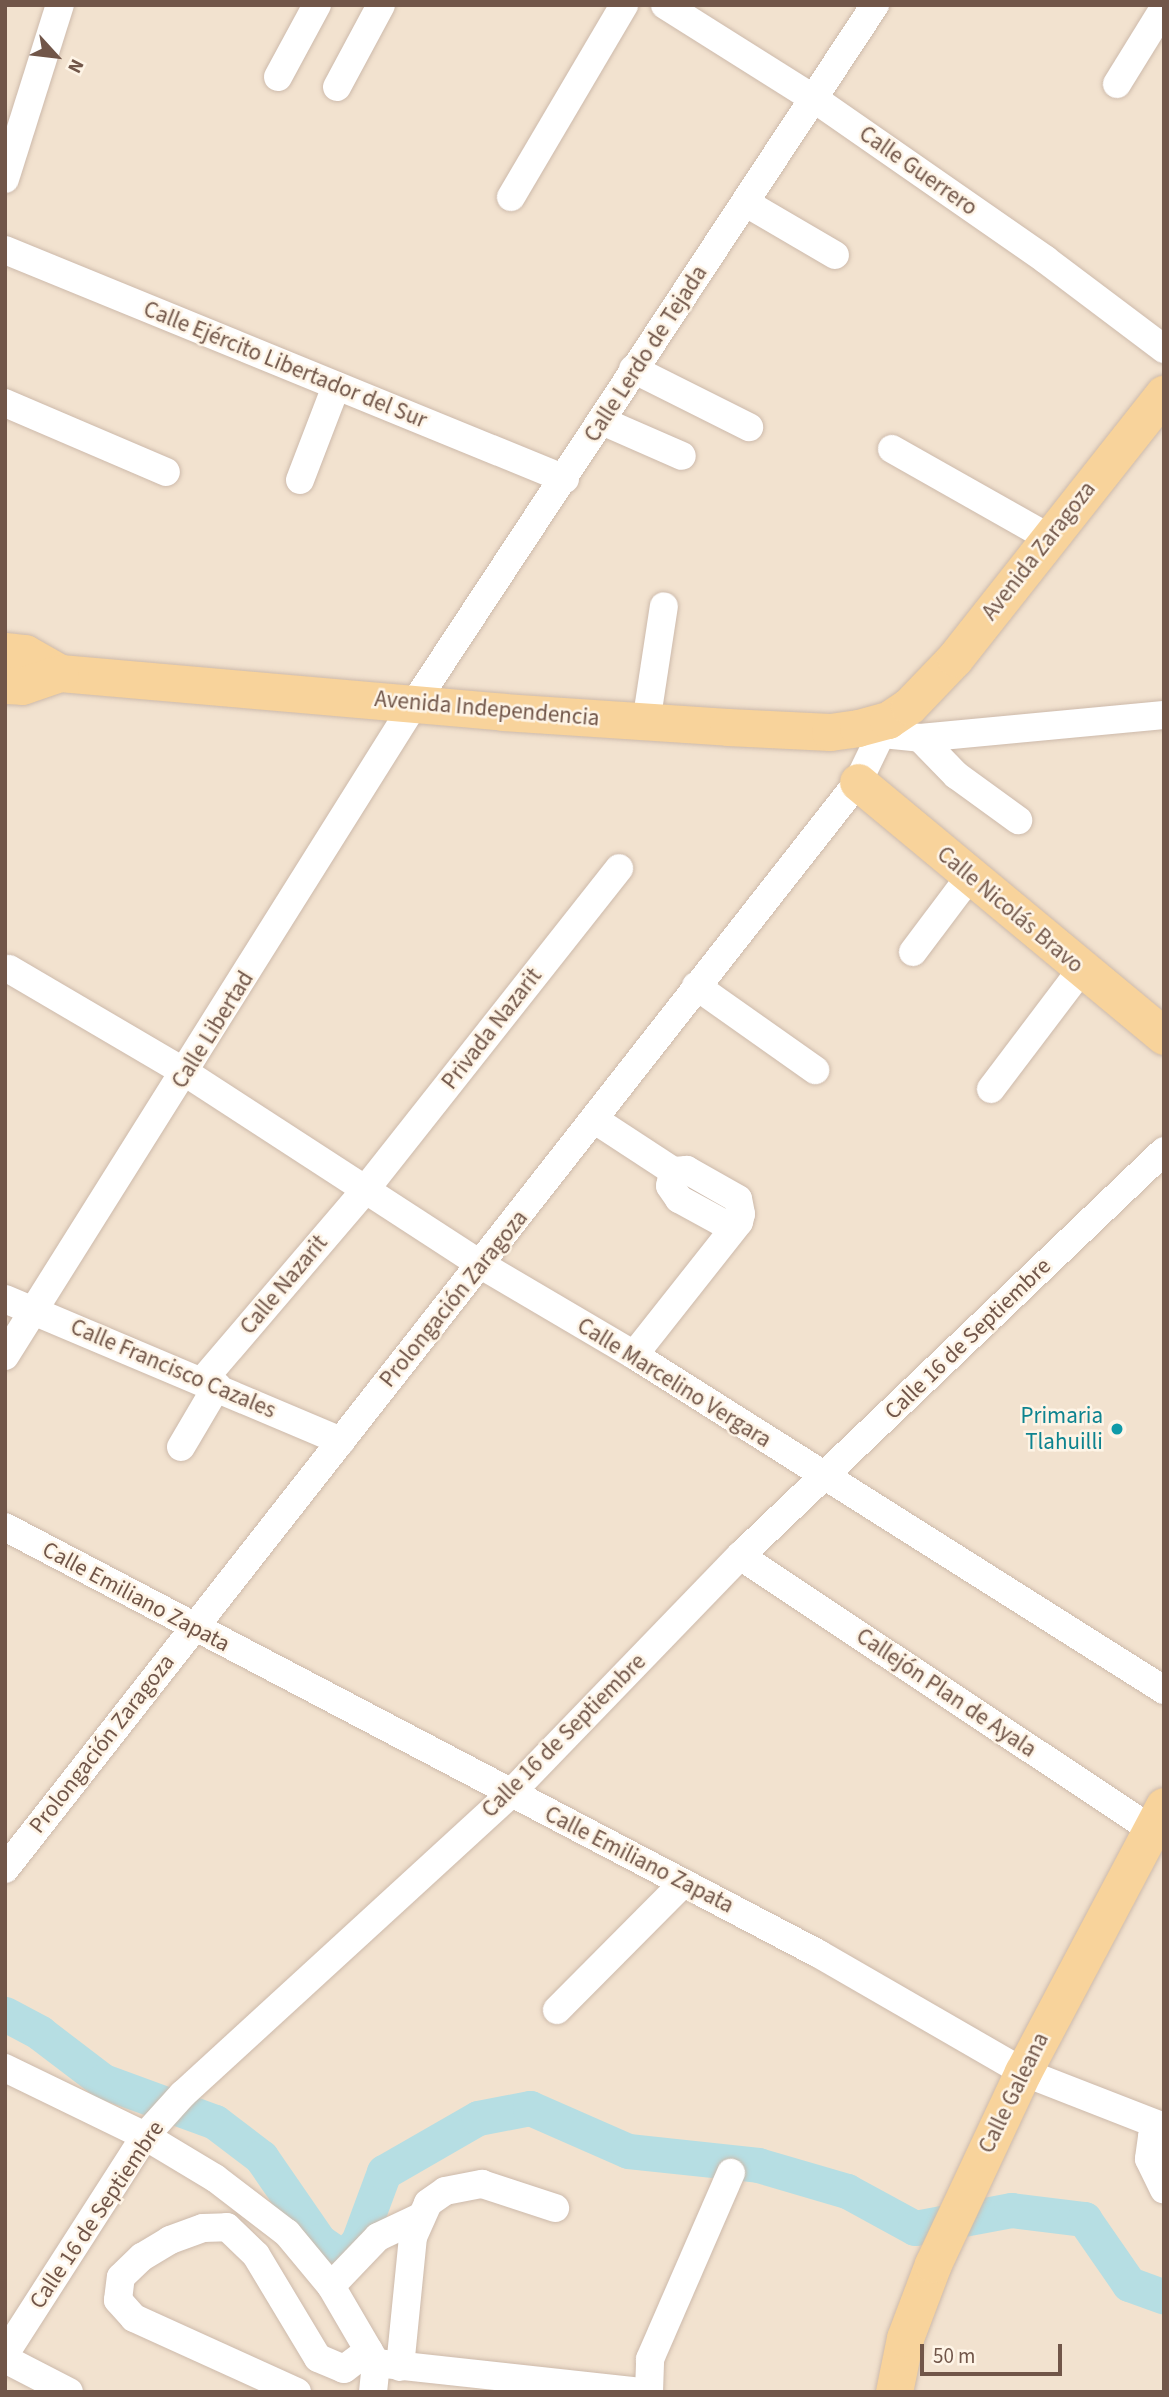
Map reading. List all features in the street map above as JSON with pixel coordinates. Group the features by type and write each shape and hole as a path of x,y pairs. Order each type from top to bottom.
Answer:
{"main road":[{"name":"Avenida Zaragoza","path":"900,725 978,631 1164,393"},
{"name":"Avenida Independencia","path":"5,651 25,653 60,673"},
{"name":"Avenida Independencia","path":"5,685 22,686 60,673 416,701 646,723 830,732 900,725"},
{"name":"Calle Nicolás Bravo","path":"858,782 1081,970 1164,1036"},
{"name":"Calle Galeana","path":"894,2392 905,2338 933,2264 960,2205 1023,2071 1158,1817"}],"street":[{"path":"5,179 61,5"},
{"path":"278,77 317,5"},
{"path":"337,87 380,5"},
{"path":"511,197 624,5"},
{"name":"Calle Guerrero","path":"665,5 816,100 1066,274 1164,349"},
{"name":"Calle Lerdo de Tejada","path":"416,701 565,480 633,369 816,100 875,5"},
{"path":"1117,84 1164,9"},
{"path":"746,203 835,254"},
{"name":"Calle Ejército Libertador del Sur","path":"5,250 565,480"},
{"path":"633,369 749,428"},
{"path":"300,480 336,386"},
{"path":"5,403 166,472"},
{"path":"602,421 682,456"},
{"path":"891,449 1049,538"},
{"path":"646,723 664,606"},
{"name":"Calle Libertad","path":"5,1356 186,1073 416,701"},
{"name":"Avenida Independencia","path":"900,725 1164,715"},
{"path":"900,725 956,775 1018,820"},
{"name":"Prolongación Zaragoza","path":"5,1869 192,1626 483,1266 696,986 900,725"},
{"name":"Privada Nazarit","path":"365,1190 619,868"},
{"path":"913,951 970,876"},
{"name":"Calle Marcelino Vergara","path":"9,969 186,1073 483,1266 634,1355 824,1478 918,1532 1164,1690"},
{"path":"991,1089 1081,970"},
{"path":"696,986 815,1070"},
{"path":"595,1120 672,1175 679,1199 735,1225 634,1355"},
{"name":"Calle 16 de Septiembre","path":"5,2357 149,2131 183,2094 511,1793 740,1556 1164,1151"},
{"name":"Calle Nazarit","path":"181,1447 210,1383 365,1190"},
{"name":"Calle Francisco Cazales","path":"5,1299 210,1383 341,1441"},
{"name":"Calle Emiliano Zapata","path":"5,1527 830,1960 1023,2071 1162,2126"},
{"name":"Callejón Plan de Ayala","path":"740,1556 1158,1817"},
{"path":"557,2010 683,1883"},
{"path":"5,2068 149,2131 287,2233 331,2286 382,2360"},
{"path":"1162,2126 1152,2137 1149,2159 1164,2190"},
{"path":"649,2392 650,2359 731,2173"},
{"path":"373,2392 418,2218 428,2203 445,2191 482,2184 555,2208"},
{"path":"331,2286 378,2237 418,2218"},
{"path":"318,2358 300,2392 134,2318 118,2300 121,2277 142,2256 170,2240 203,2228 227,2227 256,2255 318,2358 344,2369 382,2360 643,2392"},
{"path":"5,2357 69,2392"}],"shaded area":[{"path":"5,5 1164,5 1164,2392 5,2392"}],"waterway":[{"path":"5,2014 40,2033 103,2081 215,2122 261,2157 319,2241 343,2258 358,2242 384,2172 478,2118 530,2108 628,2151 758,2165 847,2191 915,2228 1011,2210 1084,2219 1129,2284 1164,2297"}],"place":[{"name":"Primaria Tlahuilli","path":"1117,1429"}]}
